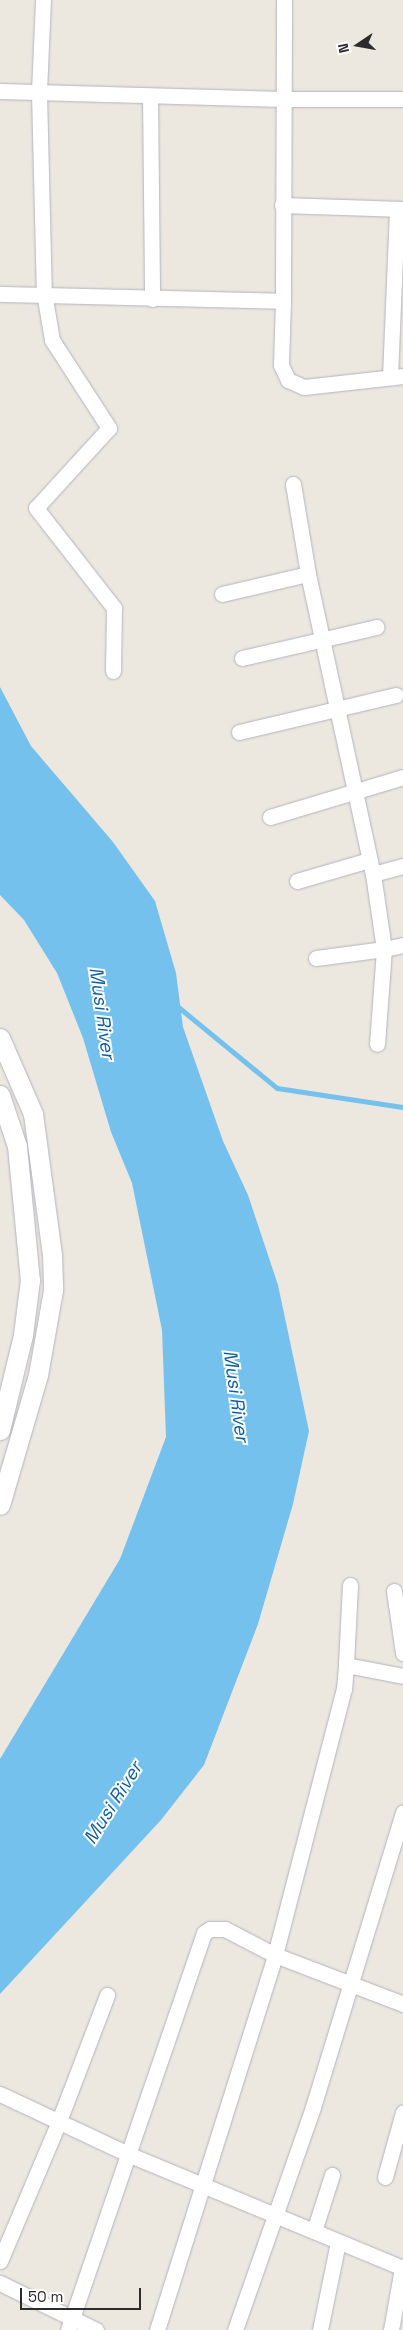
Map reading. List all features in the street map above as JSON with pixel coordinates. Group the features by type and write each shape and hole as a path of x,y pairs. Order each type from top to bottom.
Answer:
{"street":[{"path":"43,0 39,92 44,293 52,340 109,428 36,508 114,608 113,671"},
{"path":"282,205 400,209 396,376 304,387 288,380 281,365 283,300 282,205 282,100 284,0"},
{"path":"0,91 282,100 403,99"},
{"path":"150,96 152,299"},
{"path":"0,294 44,293 152,299 283,300"},
{"path":"293,484 308,574 371,867 384,949 377,1044"},
{"path":"222,594 308,574"},
{"path":"242,658 376,627"},
{"path":"239,732 396,695"},
{"path":"270,817 354,790 403,777"},
{"path":"297,881 371,867 403,866"},
{"path":"316,958 403,946"},
{"path":"0,1038 33,1114 52,1255 53,1290 38,1374 0,1504"},
{"path":"0,1095 17,1146 30,1280 23,1335 0,1430"},
{"path":"157,2330 205,2183 275,1955 344,1690 350,1585"},
{"path":"394,1591 403,1653"},
{"path":"346,1665 403,1676"},
{"path":"235,2330 352,1983 403,1812"},
{"path":"70,2324 130,2155 204,1933 210,1929 225,1929 275,1955 403,2004"},
{"path":"0,2261 60,2121 108,1995"},
{"path":"0,2094 130,2155 205,2183 402,2268 391,2330"},
{"path":"385,2177 403,2112"},
{"path":"314,2231 332,2175"},
{"path":"320,2330 338,2242"},
{"path":"0,2283 70,2324 96,2330"}],"water":[{"name":"Musi River","path":"0,687 31,746 113,842 155,901 176,973 183,1027 223,1141 248,1195 278,1285 309,1431 293,1504 258,1624 204,1765 161,1820 0,1994 0,1759 120,1559 166,1437 162,1330 132,1183 111,1132 83,1038 57,973 24,920 0,895"}],"waterway":[{"path":"177,1006 277,1088 403,1107"}]}
